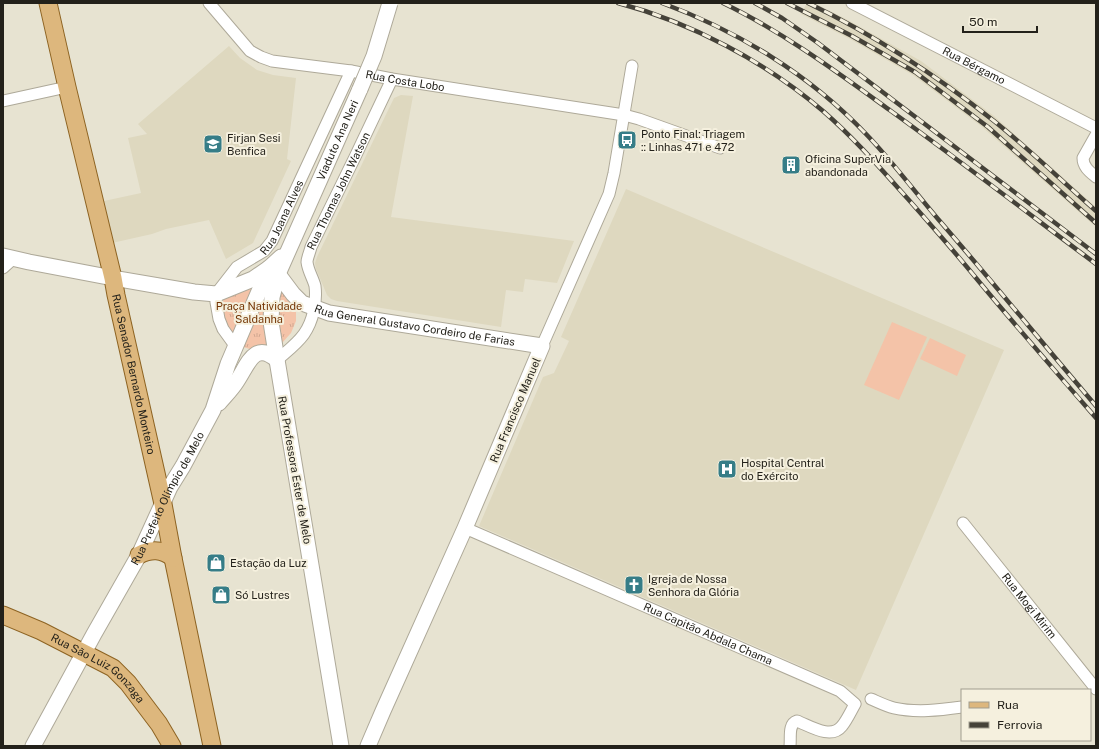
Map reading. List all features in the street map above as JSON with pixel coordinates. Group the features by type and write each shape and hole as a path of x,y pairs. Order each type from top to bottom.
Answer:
{"main road":[{"name":"Rua Senador Bernardo Monteiro","path":"48,3 113,278 163,504 212,746"},
{"path":"139,554 150,550 168,554 173,558"},
{"name":"Rua São Luiz Gonzaga","path":"3,615 41,631 113,668 128,683 159,724 172,746"}],"street":[{"name":"Rua Costa Lobo","path":"209,3 250,51 272,61 351,71 392,79 624,115 720,148"},
{"name":"Viaduto Ana Neri","path":"269,272 290,248 374,56 390,3"},
{"name":"Rua Bérgamo","path":"852,3 1096,128"},
{"name":"Rua Francisco Manuel","path":"368,746 466,528 542,346 609,194 612,185 632,66"},
{"name":"Rua Joana Alves","path":"216,294 237,267 264,250 272,241 351,71"},
{"name":"Rua Thomas John Watson","path":"314,308 314,285 307,262 311,247 392,79"},
{"path":"3,101 67,87"},
{"path":"1096,135 1083,158 1083,162 1086,167 1096,178"},
{"path":"7,260 29,262 194,292 216,294 269,272"},
{"path":"244,262 269,272"},
{"path":"269,272 272,296 271,322 276,360"},
{"name":"Rua General Gustavo Cordeiro de Farias","path":"269,272 302,303 329,313 542,346"},
{"name":"Rua Prefeito Olímpio de Melo","path":"33,746 139,554 170,487 213,410 228,364 269,272"},
{"path":"216,294 219,319 223,329 236,348"},
{"path":"276,360 295,344 304,334 314,308"},
{"path":"213,410 237,382 250,359 255,355 265,352 269,353 276,360"},
{"name":"Rua Professora Ester de Melo","path":"276,360 342,746"},
{"name":"Rua Mogi Mirim","path":"963,523 1096,689"},
{"name":"Rua Capitão Abdala Chama","path":"466,528 840,691 855,704 842,727 836,731 828,733 797,721 793,722 791,726 790,746"},
{"path":"870,699 893,708 911,711 961,707"}],"shaded area":[{"path":"807,3 814,3 844,18 921,61 994,116 1096,207 1096,227 981,126 913,75 850,39 801,14"},
{"path":"229,46 240,58 257,70 273,75 296,78 287,159 291,161 253,243 226,259 209,220 112,243 104,201 141,193 128,138 147,134 138,124"},
{"path":"401,95 413,96 391,217 574,241 557,283 525,279 523,292 506,290 501,327 337,301 331,299 327,295 316,269 315,263 317,257 394,98"},
{"name":"Hospital Central do Exército","path":"626,189 1004,350 856,690 479,526 543,377 554,373 569,341 561,337"}],"green space":[{"name":"Praça Natividade Saldanha","path":"265,276 296,304 296,321 291,333 282,343 276,347 253,350 240,346 233,340 221,312 223,300 231,288"},
{"path":"892,322 927,337 899,400 864,385"},
{"path":"930,338 966,355 957,376 920,359"}],"railway":[{"path":"618,3 672,21 726,46 777,76 823,111 856,143 908,199 1096,418"},
{"path":"662,3 718,27 772,57 797,74 844,113 885,155 1096,406"},
{"path":"723,3 767,27 830,67 943,149 1096,264"},
{"path":"755,3 782,18 818,43 1096,254"},
{"path":"787,3 852,36 915,72 988,127 1096,223"},
{"path":"808,3 881,42 950,88 1007,132 1096,211"}],"place":[{"name":"Ponto Final: Triagem :: Linhas 471 e 472","path":"627,140"},
{"name":"Firjan Sesi Benfica","path":"213,144"},
{"name":"Oficina SuperVia abandonada","path":"791,165"},
{"name":"Hospital Central do Exército","path":"727,469"},
{"name":"Estação da Luz","path":"216,563"},
{"name":"Igreja de Nossa Senhora da Glória","path":"634,585"},
{"name":"Só Lustres","path":"221,595"}]}
